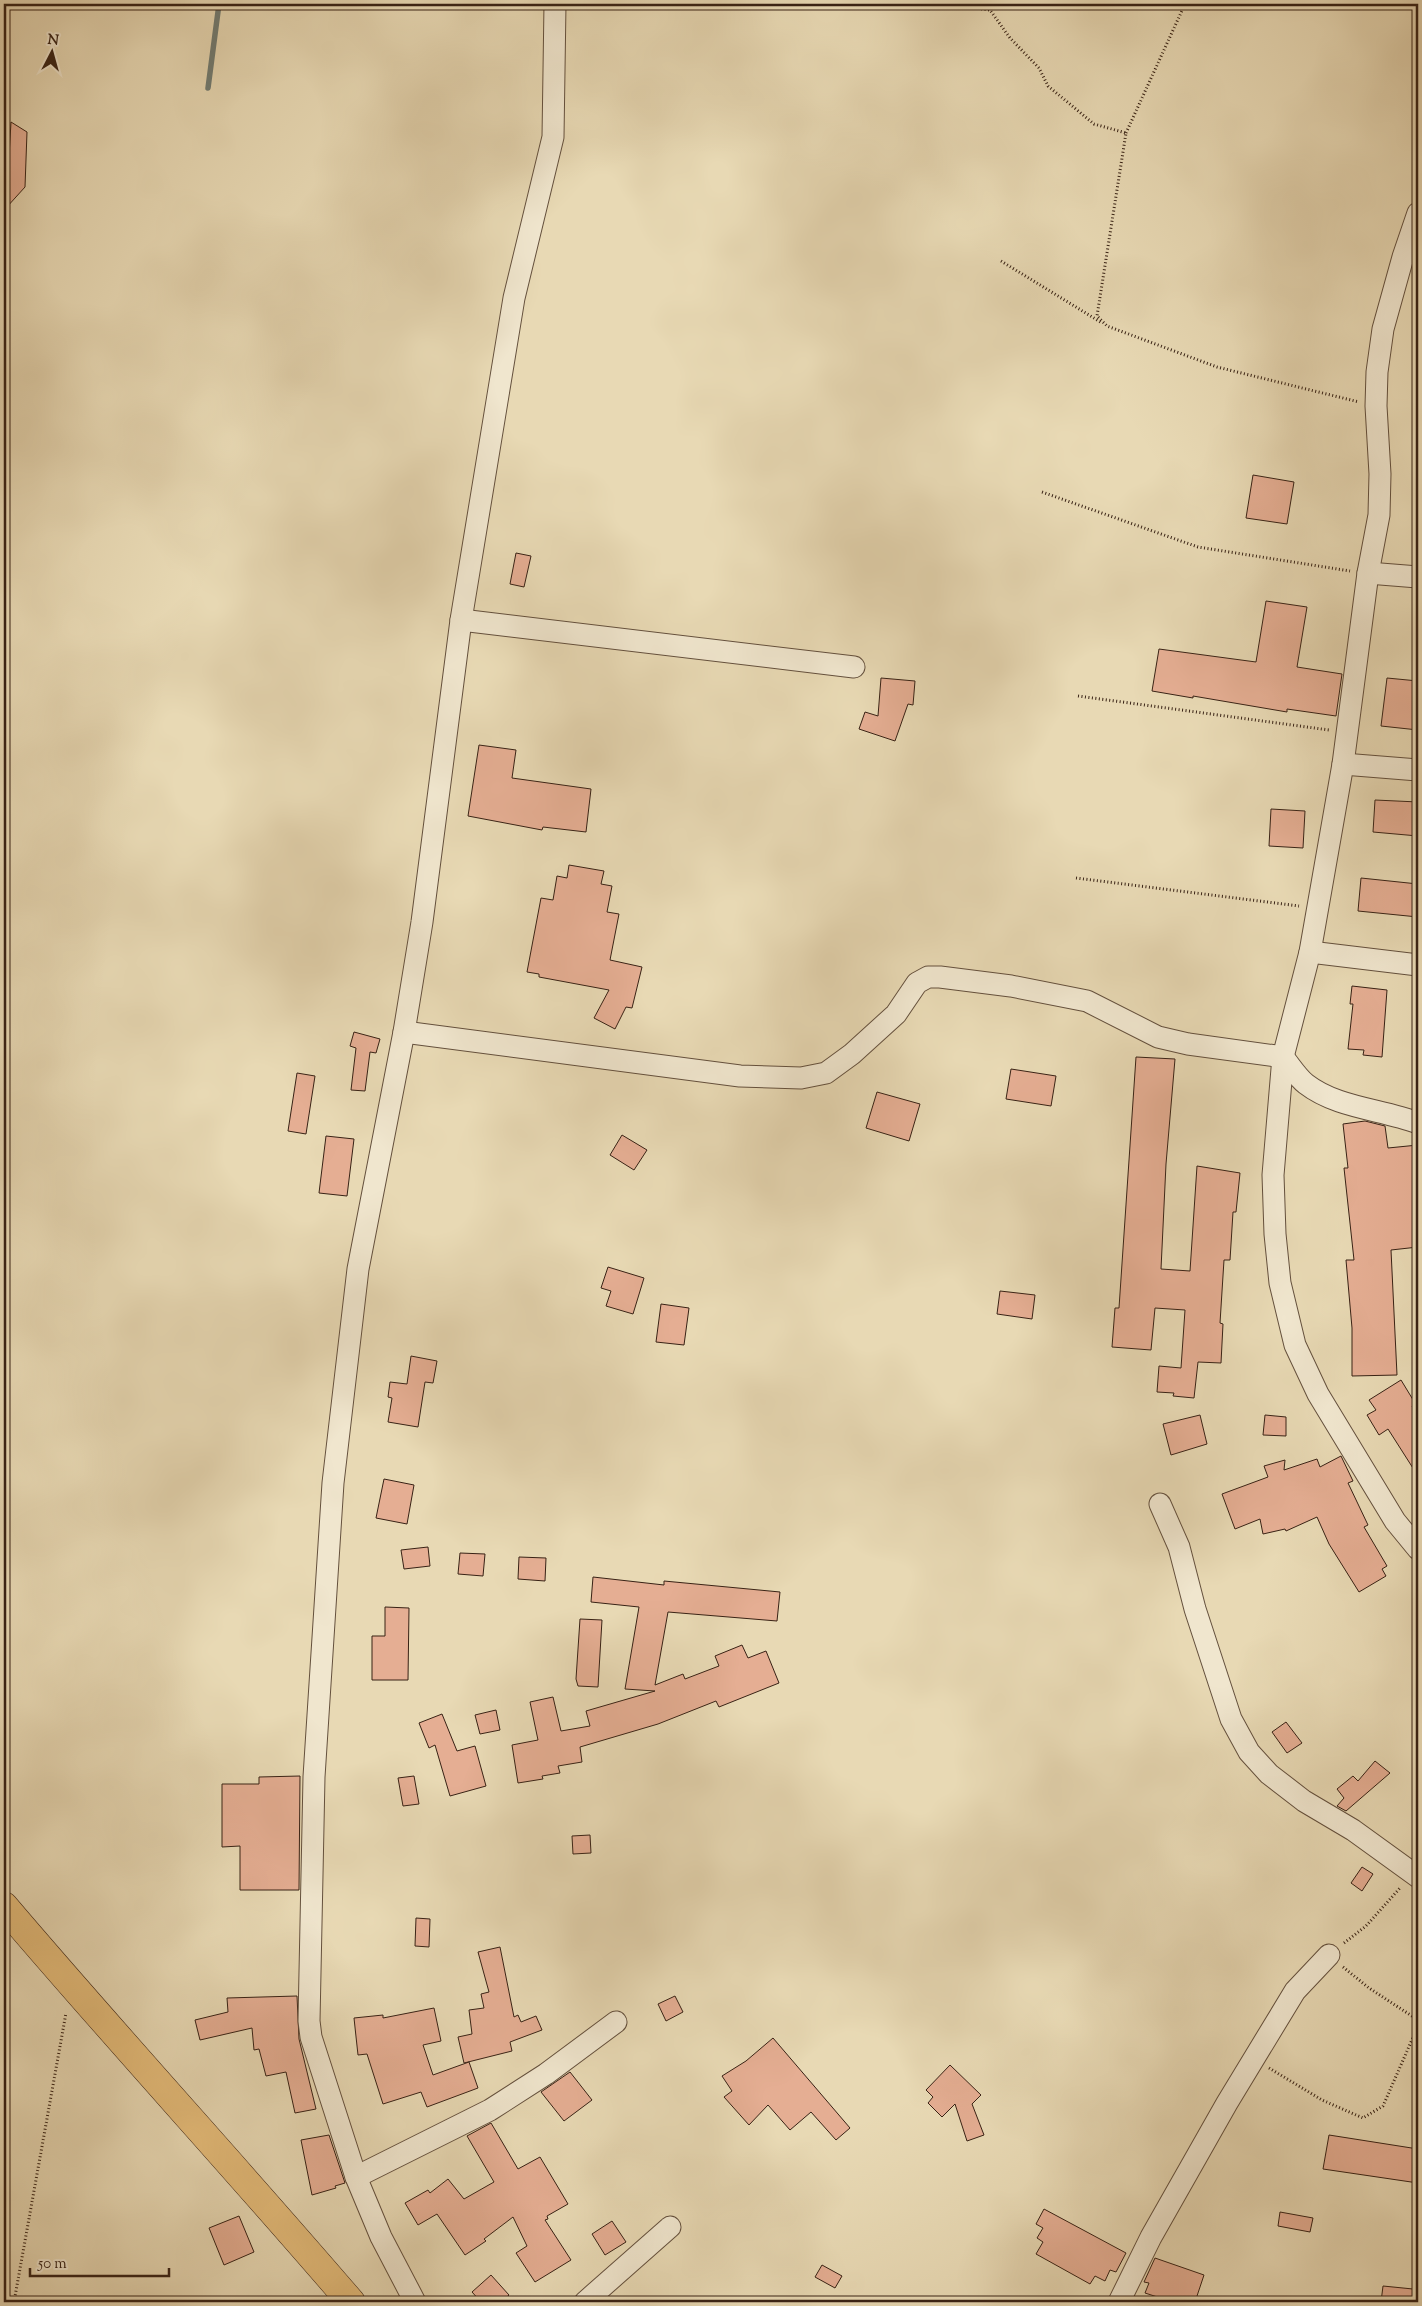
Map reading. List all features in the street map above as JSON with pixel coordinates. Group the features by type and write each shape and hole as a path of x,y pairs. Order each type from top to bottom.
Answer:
{"highway":[{"path":"4,1906 71,1985 269,2207 350,2302"}],"street":[{"path":"415,2302 381,2237 356,2177 311,2037 309,2021 314,1777 333,1483 358,1269 404,1032 422,922 461,620 514,298 553,137 555,4"},
{"path":"1418,213 1383,329 1377,372 1376,406 1380,474 1379,515 1368,574 1343,764 1310,952 1283,1057 1273,1174 1275,1234 1280,1283 1294,1345 1318,1394 1395,1522 1418,1549"},
{"path":"1368,574 1418,577"},
{"path":"461,620 854,667"},
{"path":"1343,764 1418,770"},
{"path":"1310,952 1418,965"},
{"path":"404,1032 740,1076 801,1078 826,1074 852,1054 896,1014 917,983 928,977 940,977 1011,986 1087,1001 1158,1037 1188,1044 1283,1057 1304,1082 1327,1098 1418,1123"},
{"path":"1160,1504 1179,1547 1195,1609 1231,1719 1249,1752 1269,1774 1304,1801 1353,1830 1416,1874"},
{"path":"1119,2302 1178,2187 1253,2059 1295,1991 1329,1955"},
{"path":"356,2177 490,2110 546,2074 616,2022"},
{"path":"585,2302 670,2227"}],"path":[{"path":"943,4 990,10 1010,38 1039,68 1048,86 1094,124 1126,133"},
{"path":"1107,326 1097,316 1126,133 1185,4"},
{"path":"1001,261 1107,326 1217,367 1376,406"},
{"path":"1042,492 1198,547 1368,574"},
{"path":"1078,696 1347,733"},
{"path":"1076,878 1317,908"},
{"path":"1416,1874 1366,1926 1329,1955 1370,1988 1418,2020"},
{"path":"14,2302 71,1985"},
{"path":"1253,2059 1322,2100 1363,2118 1383,2106 1418,2026"}],"building":[{"path":"11,122 27,132 25,187 6,208"},
{"path":"1253,475 1294,482 1287,524 1246,518"},
{"path":"516,553 531,556 524,587 510,584"},
{"path":"1266,601 1307,607 1297,667 1342,674 1336,716 1287,709 1287,712 1152,691 1159,649 1256,662"},
{"path":"881,678 915,681 913,705 908,704 895,741 859,729 865,712 878,716"},
{"path":"1387,678 1418,681 1418,730 1381,726"},
{"path":"479,745 516,750 512,778 591,789 586,832 543,827 542,830 468,816"},
{"path":"1375,800 1418,802 1418,836 1373,832"},
{"path":"1271,809 1305,811 1303,848 1269,846"},
{"path":"569,865 604,871 601,884 612,886 607,912 619,914 610,960 642,967 632,1008 626,1007 615,1029 594,1018 609,990 539,977 539,974 527,972 541,898 553,900 557,876 567,878"},
{"path":"1361,878 1418,884 1418,917 1358,911"},
{"path":"1352,986 1387,990 1382,1057 1363,1055 1364,1050 1348,1049 1353,1004 1350,1004"},
{"path":"354,1032 380,1039 376,1053 370,1052 365,1091 351,1090 356,1048 350,1046"},
{"path":"1136,1057 1175,1059 1166,1164 1161,1269 1190,1271 1197,1166 1240,1173 1236,1212 1233,1212 1230,1260 1224,1260 1220,1323 1223,1324 1221,1363 1198,1362 1194,1398 1173,1396 1174,1393 1157,1392 1159,1366 1181,1368 1185,1310 1155,1308 1151,1350 1112,1347 1115,1308 1119,1308"},
{"path":"1011,1069 1056,1076 1051,1106 1006,1099"},
{"path":"297,1073 315,1076 306,1134 288,1131"},
{"path":"877,1092 920,1104 909,1141 866,1128"},
{"path":"1365,1121 1385,1126 1388,1148 1418,1145 1418,1247 1391,1250 1397,1375 1352,1376 1352,1328 1346,1260 1354,1260 1344,1168 1348,1168 1343,1124"},
{"path":"622,1135 647,1150 634,1170 610,1155"},
{"path":"326,1136 354,1139 347,1196 319,1193"},
{"path":"608,1267 644,1278 633,1314 606,1306 611,1291 601,1288"},
{"path":"1000,1291 1035,1295 1032,1319 997,1314"},
{"path":"661,1304 689,1308 684,1345 656,1342"},
{"path":"411,1356 437,1361 433,1383 425,1382 418,1427 388,1422 392,1398 388,1397 390,1382 407,1384"},
{"path":"1401,1380 1415,1403 1412,1406 1418,1416 1418,1476 1388,1429 1379,1435 1367,1415 1376,1410 1369,1400"},
{"path":"1200,1415 1207,1444 1171,1455 1163,1424"},
{"path":"1265,1415 1286,1417 1286,1436 1263,1435"},
{"path":"1341,1456 1353,1481 1348,1483 1368,1525 1364,1527 1387,1566 1382,1569 1386,1576 1359,1592 1329,1544 1317,1517 1286,1531 1285,1529 1263,1534 1260,1519 1235,1529 1222,1494 1268,1477 1264,1466 1285,1460 1284,1470 1317,1459 1320,1467"},
{"path":"384,1479 414,1485 407,1524 376,1518"},
{"path":"428,1547 430,1566 404,1569 401,1550"},
{"path":"460,1553 485,1554 483,1576 458,1574"},
{"path":"519,1557 546,1558 545,1581 518,1579"},
{"path":"593,1577 664,1585 664,1581 780,1592 777,1621 668,1612 655,1685 683,1674 685,1679 719,1666 715,1656 742,1645 748,1658 766,1651 779,1683 719,1707 716,1701 658,1724 580,1747 582,1762 558,1766 560,1773 542,1776 543,1779 518,1783 512,1745 538,1740 530,1702 553,1697 561,1731 590,1726 586,1711 655,1691 625,1689 639,1607 591,1602"},
{"path":"385,1607 409,1608 408,1680 372,1680 372,1636 385,1636"},
{"path":"580,1619 602,1620 598,1687 578,1686 576,1679"},
{"path":"496,1710 500,1730 480,1734 475,1715"},
{"path":"442,1714 457,1751 475,1746 486,1786 450,1796 435,1745 429,1748 419,1723"},
{"path":"1286,1722 1302,1743 1287,1753 1272,1732"},
{"path":"1375,1761 1390,1773 1346,1811 1337,1806 1344,1798 1337,1789 1353,1776 1358,1781"},
{"path":"300,1776 299,1890 240,1890 240,1846 222,1847 222,1784 259,1784 259,1777"},
{"path":"414,1776 419,1804 403,1806 398,1778"},
{"path":"590,1835 591,1853 573,1854 572,1836"},
{"path":"1362,1867 1373,1874 1362,1891 1351,1883"},
{"path":"416,1918 430,1919 429,1947 415,1946"},
{"path":"500,1947 514,2017 518,2015 521,2022 536,2016 542,2030 510,2042 512,2051 464,2063 458,2037 472,2034 469,2010 484,2008 481,1994 489,1992 478,1952"},
{"path":"297,1996 299,2039 316,2109 295,2113 286,2072 266,2076 259,2049 254,2050 252,2028 200,2040 195,2020 228,2012 227,1998"},
{"path":"675,1996 683,2012 666,2021 658,2004"},
{"path":"434,2008 441,2041 423,2045 433,2075 469,2062 478,2088 427,2107 421,2092 383,2104 367,2054 358,2055 354,2018 383,2015 383,2018"},
{"path":"773,2038 850,2128 836,2140 811,2112 790,2130 768,2105 749,2125 724,2097 732,2091 722,2076 746,2061"},
{"path":"950,2065 981,2095 972,2104 984,2135 967,2141 955,2104 942,2117 928,2103 933,2097 926,2090"},
{"path":"570,2072 592,2100 564,2121 541,2092"},
{"path":"491,2123 518,2169 540,2157 568,2204 547,2216 548,2219 545,2220 571,2260 535,2282 516,2253 527,2246 513,2217 484,2239 486,2241 465,2255 437,2214 418,2225 405,2203 428,2190 430,2193 448,2179 464,2199 494,2182 467,2136"},
{"path":"329,2135 345,2183 335,2186 336,2188 312,2195 301,2140"},
{"path":"1329,2135 1418,2149 1418,2183 1323,2169"},
{"path":"1044,2209 1126,2253 1116,2272 1110,2270 1105,2281 1095,2276 1090,2284 1036,2254 1043,2242 1037,2238 1043,2228 1036,2224"},
{"path":"1280,2212 1313,2218 1310,2232 1278,2226"},
{"path":"239,2216 254,2252 224,2265 209,2228"},
{"path":"612,2221 626,2242 605,2255 592,2234"},
{"path":"1155,2258 1204,2275 1195,2302 1173,2302 1145,2293 1149,2283 1144,2282"},
{"path":"822,2265 842,2276 835,2288 815,2277"},
{"path":"491,2275 509,2295 501,2302 481,2302 472,2292"},
{"path":"1383,2286 1413,2289 1412,2302 1381,2302"}],"waterway":[{"path":"208,88 219,4"}]}
